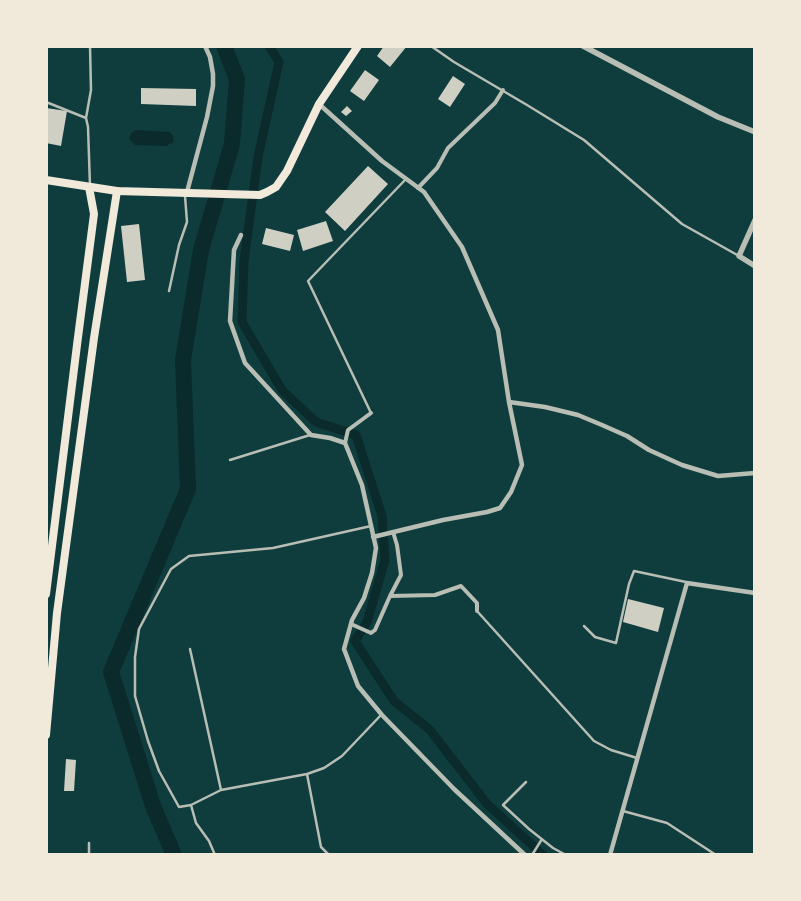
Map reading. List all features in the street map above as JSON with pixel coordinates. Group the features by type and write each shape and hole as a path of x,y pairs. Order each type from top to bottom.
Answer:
{"main road":[{"path":"46,180 117,191 260,194 276,187 282,180 319,104 358,46"},
{"path":"46,594 94,214 89,187"},
{"path":"46,735 57,613 94,338 117,191"}],"street":[{"path":"186,192 207,117 213,86 214,74 205,46"},
{"path":"583,46 718,117 755,132"},
{"path":"418,188 437,168 448,148 495,103 503,90"},
{"path":"319,104 382,161 424,192 462,248 498,330 509,402 522,465 512,492 500,508 374,536"},
{"path":"755,220 738,256 755,266"},
{"path":"241,235 234,250 230,321 245,364 311,435 345,443"},
{"path":"509,402 545,407 578,415 619,432 649,450 682,465 718,476 755,473"},
{"path":"371,413 348,430 345,443 362,485 376,548 372,574 364,598 351,624 344,649 358,686 382,715 454,789 525,855"},
{"path":"351,624 371,633 375,630 401,575 397,544 392,532"},
{"path":"610,855 688,583 755,593"},
{"path":"390,596 435,595 461,586 477,603 477,611"}],"lane":[{"path":"89,187 88,128 86,118 91,90 90,46"},
{"path":"430,46 584,140 682,224 738,256"},
{"path":"46,102 86,118"},
{"path":"371,413 308,281 406,179"},
{"path":"169,291 179,245 187,222 186,192"},
{"path":"230,460 311,435"},
{"path":"371,526 273,548 189,556 171,569 139,629 135,657 135,696 159,771 178,807 191,805 221,790 307,774 324,768 342,756 382,715"},
{"path":"584,626 595,637 616,643 629,584 634,571 688,583"},
{"path":"477,611 594,742 611,750 637,758"},
{"path":"190,649 221,790"},
{"path":"307,774 321,847 329,855"},
{"path":"526,782 503,805 542,840 566,855"},
{"path":"191,805 196,823 209,841 215,855"},
{"path":"622,811 667,824 716,855"},
{"path":"532,855 542,840"},
{"path":"89,855 90,843"}],"water":[{"path":"136,130 169,132 174,140 168,146 135,145 129,139 131,133"}],"building":[{"path":"384,46 407,46 390,67 377,56"},
{"path":"365,70 379,80 364,101 350,91"},
{"path":"453,76 465,84 450,107 438,99"},
{"path":"141,88 196,89 196,106 141,104"},
{"path":"347,106 352,111 346,116 341,112"},
{"path":"46,108 67,111 61,146 46,143"},
{"path":"368,166 388,184 345,231 325,212"},
{"path":"326,221 333,241 303,251 297,230"},
{"path":"139,224 145,280 127,282 121,226"},
{"path":"266,228 294,235 290,251 262,244"},
{"path":"628,599 664,608 658,632 623,622"},
{"path":"66,759 76,760 74,791 64,791"}],"waterway":[{"path":"174,855 153,806 111,672 188,489 183,360 201,250 232,144 237,79 224,46"},
{"path":"269,46 279,62 258,157 244,261 242,322 282,390 316,422 356,435 382,516 385,560 367,622 355,641 394,701 430,730 487,804 543,855"}]}
